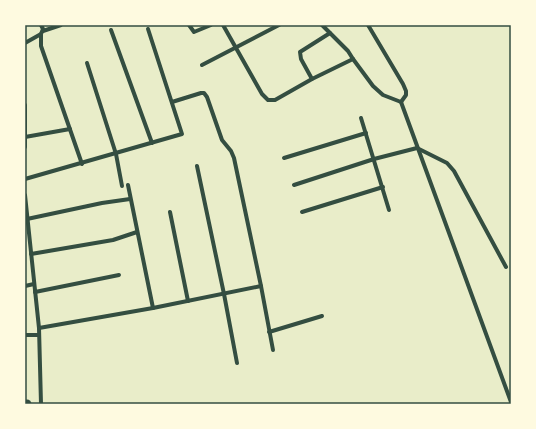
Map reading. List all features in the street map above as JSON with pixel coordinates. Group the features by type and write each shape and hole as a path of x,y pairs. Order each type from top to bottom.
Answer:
{"street":[{"path":"41,25 41,46 82,164"},
{"path":"25,42 61,25"},
{"path":"189,25 194,32 210,25"},
{"path":"223,25 262,94 268,100 275,100 312,79 353,59"},
{"path":"202,65 279,25"},
{"path":"322,25 344,45 373,86 383,95 401,102 511,402"},
{"path":"368,25 406,91 406,95 401,102"},
{"path":"25,179 82,164 182,134 148,29"},
{"path":"111,30 152,143"},
{"path":"312,79 301,59 300,52 330,33"},
{"path":"87,63 116,154 122,186"},
{"path":"172,102 200,92 204,93 207,97 222,140 231,151 234,158 273,350"},
{"path":"25,105 25,147"},
{"path":"362,118 389,210"},
{"path":"25,137 70,129"},
{"path":"284,158 366,133"},
{"path":"294,185 417,148 450,166 506,267"},
{"path":"197,166 237,363"},
{"path":"128,185 153,308"},
{"path":"302,212 382,187"},
{"path":"25,195 28,246 31,254 39,328 41,404"},
{"path":"27,219 102,203 130,199"},
{"path":"170,212 188,301"},
{"path":"31,254 113,240 137,232"},
{"path":"35,292 119,275"},
{"path":"25,286 34,284"},
{"path":"39,328 153,308 261,286"},
{"path":"269,332 322,316"},
{"path":"25,335 39,336"}]}
